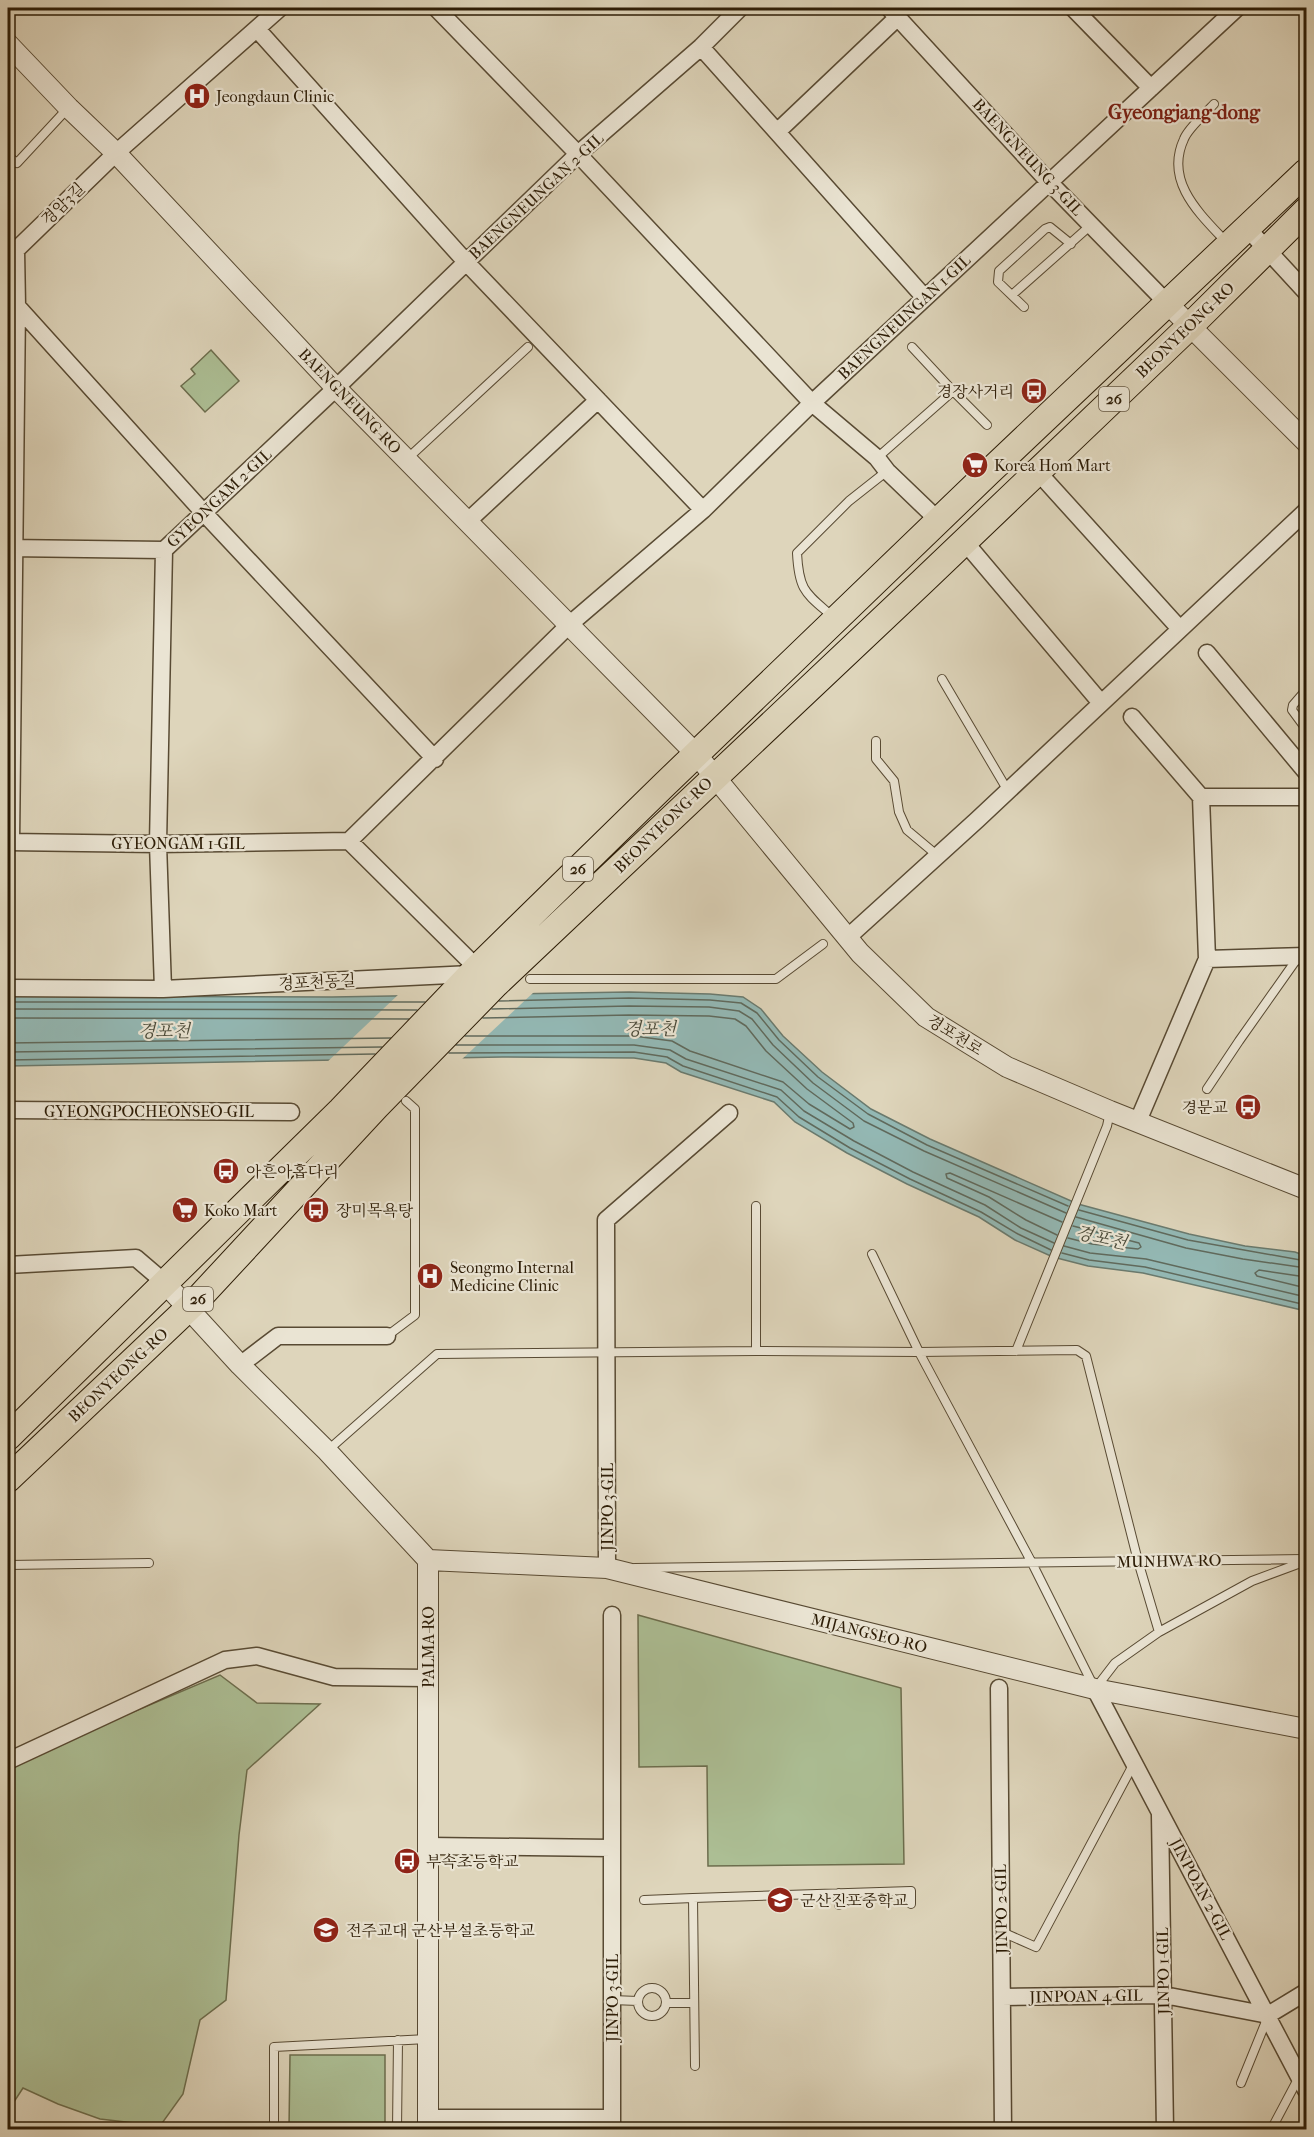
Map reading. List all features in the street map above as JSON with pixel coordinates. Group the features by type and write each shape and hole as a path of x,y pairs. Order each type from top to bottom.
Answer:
{"main road":[{"name":"BEONYEONG-RO","path":"8,1437 164,1281 476,978 696,754 1306,172"},
{"name":"BEONYEONG-RO","path":"8,1479 189,1307 376,1107 476,978 715,776 923,581 1306,212"},
{"path":"1008,498 1002,490 1002,484 1043,443 1044,421"},
{"path":"923,581 922,564 943,543 936,523"},
{"path":"786,708 779,698 803,673 806,650"}],"street":[{"name":"경암3길","path":"12,250 116,153 280,8"},
{"path":"436,8 578,154 812,403 882,465 936,523"},
{"name":"BAENGNEUNGAN 2-GIL","path":"336,388 578,154 701,47 740,8"},
{"path":"1073,8 1151,88"},
{"name":"BAENGNEUNGAN 1-GIL","path":"570,624 703,510 812,403 1237,8"},
{"path":"777,131 894,12"},
{"name":"BAENGNEUNG 3-GIL","path":"894,12 1049,182 1168,304"},
{"path":"257,29 466,262 703,510"},
{"name":"BAENGNEUNG-RO","path":"8,44 116,153 336,388 696,754"},
{"path":"701,47 925,298"},
{"path":"1238,237 1267,249 1306,292"},
{"path":"9,842 12,360 17,306 12,250"},
{"path":"1168,304 1306,442"},
{"path":"17,306 204,513 435,759"},
{"name":"GYEONGAM 2-GIL","path":"11,548 164,549 336,388"},
{"path":"468,521 598,400"},
{"path":"1037,471 1180,629"},
{"path":"848,938 939,856 1306,511"},
{"path":"964,541 1101,703"},
{"path":"163,989 158,844 164,549"},
{"path":"476,978 349,841 570,624"},
{"path":"1207,653 1306,772"},
{"path":"1132,717 1201,797 1208,959 1138,1121"},
{"name":"경포천로","path":"696,754 860,953 926,1017 1007,1067 1108,1119 1138,1121 1306,1189"},
{"path":"1201,797 1306,796"},
{"name":"GYEONGAM 1-GIL","path":"9,842 158,844 349,841"},
{"path":"1208,959 1303,956"},
{"name":"경포천동길","path":"8,988 163,989 476,978"},
{"name":"GYEONGPOCHEONSEO-GIL","path":"8,1110 291,1112"},
{"name":"JINPO 3-GIL","path":"607,1568 606,1220 729,1113"},
{"path":"8,1265 136,1258 164,1281 240,1365 327,1451 428,1560"},
{"path":"240,1365 278,1336 387,1336"},
{"name":"MIJANGSEO-RO","path":"428,1560 607,1568 1095,1689 1306,1729"},
{"name":"PALMA-RO","path":"428,1560 428,2124 612,2124"},
{"name":"JINPO 3-GIL","path":"612,1615 612,2124"},
{"path":"8,1761 225,1660 256,1656 334,1677 428,1678"},
{"name":"JINPO 2-GIL","path":"999,1688 1003,2130"},
{"name":"JINPOAN 2-GIL","path":"1095,1689 1133,1765 1303,2083"},
{"name":"JINPO 1-GIL","path":"1160,1813 1165,2130"},
{"path":"428,1846 611,1848"},
{"path":"1268,2015 1306,1992"},
{"name":"JINPOAN 4-GIL","path":"1002,1997 1164,1995 1268,2015"}],"lane":[{"path":"1214,104 1184,138 1177,168 1193,207 1238,237"},
{"path":"8,156 17,163 69,108"},
{"path":"1012,295 1091,225"},
{"path":"1024,308 998,282 999,271 1050,227 1071,244"},
{"path":"407,459 528,347"},
{"path":"912,347 987,425"},
{"path":"836,620 804,592 798,573 797,554 953,391"},
{"path":"942,679 1008,791"},
{"path":"1306,690 1293,705 1292,710 1306,729"},
{"path":"876,741 876,759 894,781 899,812 907,830 939,856"},
{"path":"530,979 776,979 823,944"},
{"path":"1208,1089 1239,1041 1303,956"},
{"path":"387,1336 415,1315 415,1108 406,1101"},
{"path":"1016,1352 1108,1119"},
{"path":"756,1206 756,1351"},
{"path":"872,1254 919,1352 1032,1563 1095,1689 1115,1663 1158,1632 1252,1581 1306,1560"},
{"path":"327,1451 437,1354 1077,1350 1086,1356 1158,1632"},
{"name":"MUNHWA-RO","path":"1032,1563 1306,1560"},
{"path":"8,1565 149,1563"},
{"name":"JINPO 3-GIL","path":"607,1568 1032,1563"},
{"path":"1002,1932 1036,1947 1133,1765"},
{"path":"644,1900 910,1891 911,1904"},
{"path":"839,1893 839,1905"},
{"path":"693,1898 695,2066"},
{"path":"655,1988 663,1994 666,2003 663,2011 651,2016 643,2013 638,2001 642,1992 655,1988"},
{"path":"612,2000 638,2001"},
{"path":"666,2003 693,2003"},
{"path":"1241,2083 1268,2015"},
{"path":"274,2130 274,2047 428,2039"},
{"path":"398,2040 398,2130"},
{"path":"1271,2130 1303,2083"}],"green space":[{"path":"211,350 239,381 205,412 181,386 195,374 191,369"},
{"path":"638,1615 901,1688 904,1864 708,1866 707,1766 639,1767"},
{"path":"220,1675 257,1703 320,1704 247,1770 239,1835 226,2000 200,2020 183,2094 160,2126 100,2119 23,2088 8,2111 8,1765"},
{"path":"290,2055 385,2055 385,2129 289,2129"}],"water":[{"name":"경포천","path":"629,992 743,997 761,1009 783,1036 822,1072 871,1109 930,1139 1078,1204 1189,1234 1245,1246 1295,1252 1306,1256 1306,1311 1143,1273 1088,1266 1053,1257 1015,1240 979,1217 847,1153 795,1122 774,1102 681,1072 666,1063 634,1058 502,1057 8,1066 8,996 332,997"}],"pier":[{"path":"534,992 460,1061 324,1065 400,993"}],"place":[{"name":"Jeongdaun Clinic","path":"197,96"},
{"name":"경장사거리","path":"1034,391"},
{"name":"Korea Hom Mart","path":"975,465"},
{"name":"경문교","path":"1248,1107"},
{"name":"아흔아홉다리","path":"226,1171"},
{"name":"Koko Mart","path":"185,1210"},
{"name":"장미목욕탕","path":"316,1210"},
{"name":"Seongmo Internal Medicine Clinic","path":"430,1276"},
{"name":"부속초등학교","path":"407,1861"},
{"name":"군산진포중학교","path":"780,1900"},
{"name":"전주교대 군산부설초등학교","path":"326,1930"}],"district":[{"name":"Gyeongjang-dong","path":"1184,112"}]}
